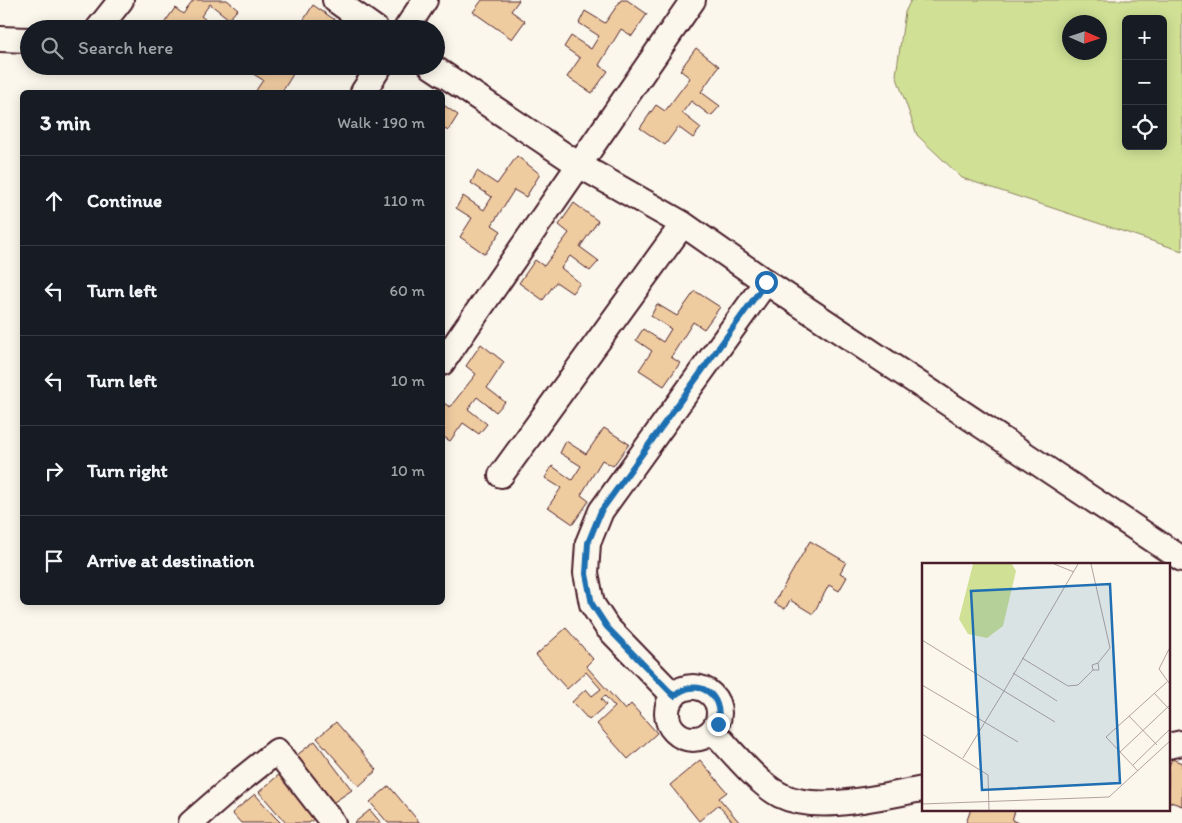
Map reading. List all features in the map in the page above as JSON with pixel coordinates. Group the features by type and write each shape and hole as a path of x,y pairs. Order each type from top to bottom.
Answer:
{"street":[{"path":"105,20 121,0"},
{"path":"335,0 363,20"},
{"path":"412,20 425,0"},
{"path":"445,359 693,0"},
{"path":"0,39 20,40"},
{"path":"364,90 374,75"},
{"path":"444,75 578,165 683,224 766,282 1182,558"},
{"path":"501,475 683,224"},
{"path":"674,696 607,627 592,604 586,574 588,543 601,511 766,282"},
{"path":"690,688 708,691 718,705 720,715 718,724 713,731 706,737 697,740 679,736 668,721 669,703 674,696 682,690 690,688"},
{"path":"713,731 760,780 779,794 803,802 835,804 922,788"},
{"path":"191,823 237,782 277,751 333,823"}],"green space":[{"path":"911,0 1182,0 1182,251 962,178 917,135 896,75 905,12"}],"building":[{"path":"194,0 227,0 238,9 229,19 210,4 201,16 206,20 166,20 175,8 183,14"},
{"path":"482,0 519,0 511,11 525,21 512,39 473,12"},
{"path":"621,0 627,0 647,14 632,36 621,29 599,65 608,71 592,93 567,77 580,58 564,47 571,36 591,49 599,36 579,23 585,11 605,23"},
{"path":"313,5 335,20 304,20"},
{"path":"696,48 719,66 701,92 720,106 711,116 691,101 682,113 701,128 693,138 678,127 665,145 640,128 656,105 665,111 690,78 680,70"},
{"path":"255,75 292,75 283,90 256,90 263,80"},
{"path":"445,106 458,115 448,131 445,129"},
{"path":"517,156 540,174 526,197 514,190 492,225 501,231 485,254 460,237 472,218 456,208 463,196 484,210 492,197 471,183 477,171 497,184"},
{"path":"574,203 598,221 580,247 599,261 590,271 570,256 561,268 580,283 572,293 556,282 543,300 519,283 535,260 544,266 569,233 559,225"},
{"path":"695,291 720,307 704,329 693,322 671,357 680,363 664,386 639,370 652,351 636,340 643,329 663,342 671,329 651,316 657,304 677,316"},
{"path":"481,344 504,362 487,388 505,402 496,412 477,397 468,409 487,424 479,434 463,423 450,441 445,438 445,404 450,407 476,374 466,366"},
{"path":"604,428 629,444 613,466 602,460 581,495 589,501 573,524 548,507 561,488 545,478 552,466 572,480 581,466 560,453 566,441 586,454"},
{"path":"810,541 846,562 840,573 847,577 839,591 829,585 813,614 790,600 785,609 774,603"},
{"path":"566,628 593,659 586,666 625,710 631,704 657,733 628,759 597,724 615,707 605,696 601,699 606,705 589,720 572,702 586,689 592,696 601,689 586,672 567,689 536,655"},
{"path":"336,722 377,770 359,786 317,738"},
{"path":"315,741 352,790 331,804 292,759"},
{"path":"1172,759 1182,763 1182,806 1170,802 1170,764"},
{"path":"700,760 727,792 719,798 740,823 732,823 718,805 699,821 670,785"},
{"path":"282,772 298,791 294,794 315,818 309,823 286,823 259,792"},
{"path":"389,786 420,823 388,823 370,802"},
{"path":"255,794 281,823 241,823 232,813"},
{"path":"370,810 381,823 354,823"},
{"path":"971,810 1012,810 1015,811 1012,820 1018,823 966,823"}],"route":[{"path":"718,724 720,715 718,705 708,691 690,688 682,690 674,696 607,627 592,604 586,574 588,543 601,511 766,282"}]}
